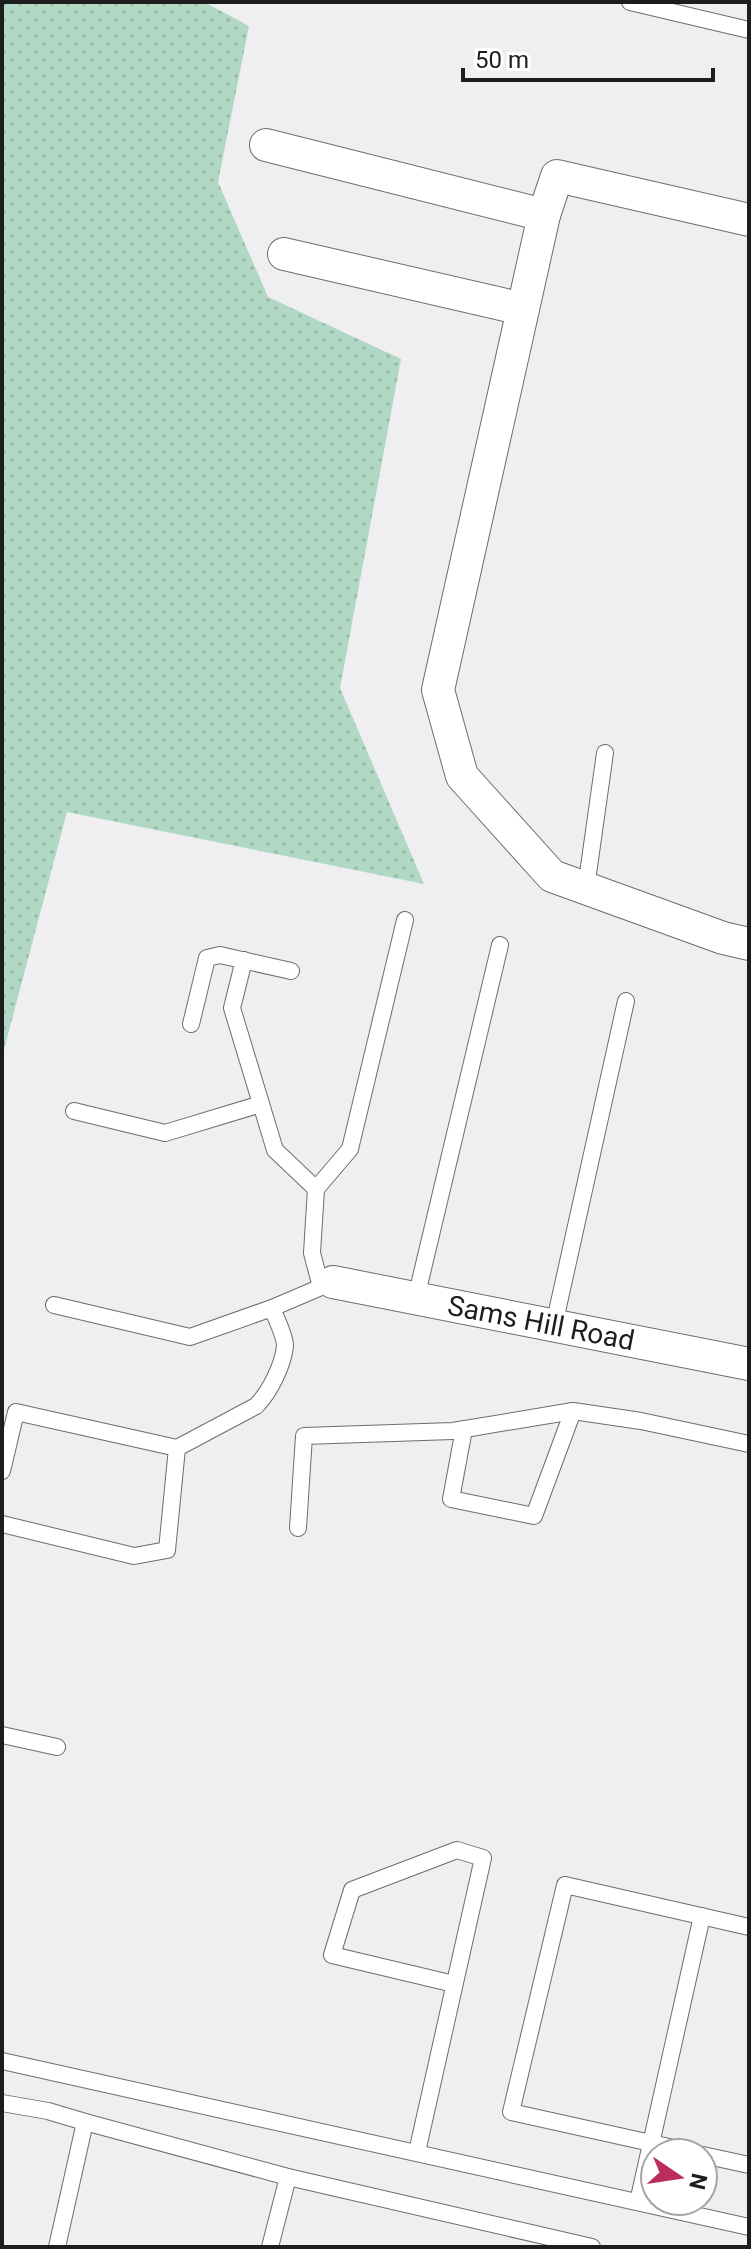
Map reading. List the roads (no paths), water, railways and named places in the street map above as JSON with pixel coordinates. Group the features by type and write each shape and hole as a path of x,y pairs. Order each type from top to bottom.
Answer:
{"street":[{"path":"266,145 544,215"},
{"path":"749,220 557,176 544,215 438,690 462,776 552,876 723,938 749,944"},
{"path":"284,254 523,309"},
{"name":"Sams Hill Road","path":"327,1284 416,1298 749,1364"}],"lane":[{"path":"630,2 749,30"},
{"path":"586,888 605,753"},
{"path":"54,1305 190,1337 272,1308 327,1284 312,1253 316,1189 350,1149 405,920"},
{"path":"416,1298 500,945"},
{"path":"191,1024 207,958 220,955 291,971"},
{"path":"244,960 232,1008 275,1150 316,1189"},
{"path":"554,1325 626,1001"},
{"path":"74,1111 165,1133 261,1104"},
{"path":"2,1471 16,1412 177,1448 256,1406 266,1396 277,1373 285,1344 272,1308"},
{"path":"464,1429 451,1499 534,1516 573,1411"},
{"path":"298,1528 304,1436 453,1431 573,1411 641,1421 749,1444"},
{"path":"2,1524 134,1556 167,1550 177,1448"},
{"path":"2,1735 57,1747"},
{"path":"417,2152 483,1858 457,1850 352,1890 332,1955 454,1984"},
{"path":"639,2140 511,2112 565,1885 749,1927"},
{"path":"652,2137 702,1916"},
{"path":"2,2061 749,2227"},
{"path":"2,2103 48,2111 518,2239 592,2247"},
{"path":"57,2247 85,2122"},
{"path":"719,2158 749,2165"},
{"path":"270,2247 288,2177"},
{"path":"638,2202 639,2197"}]}
